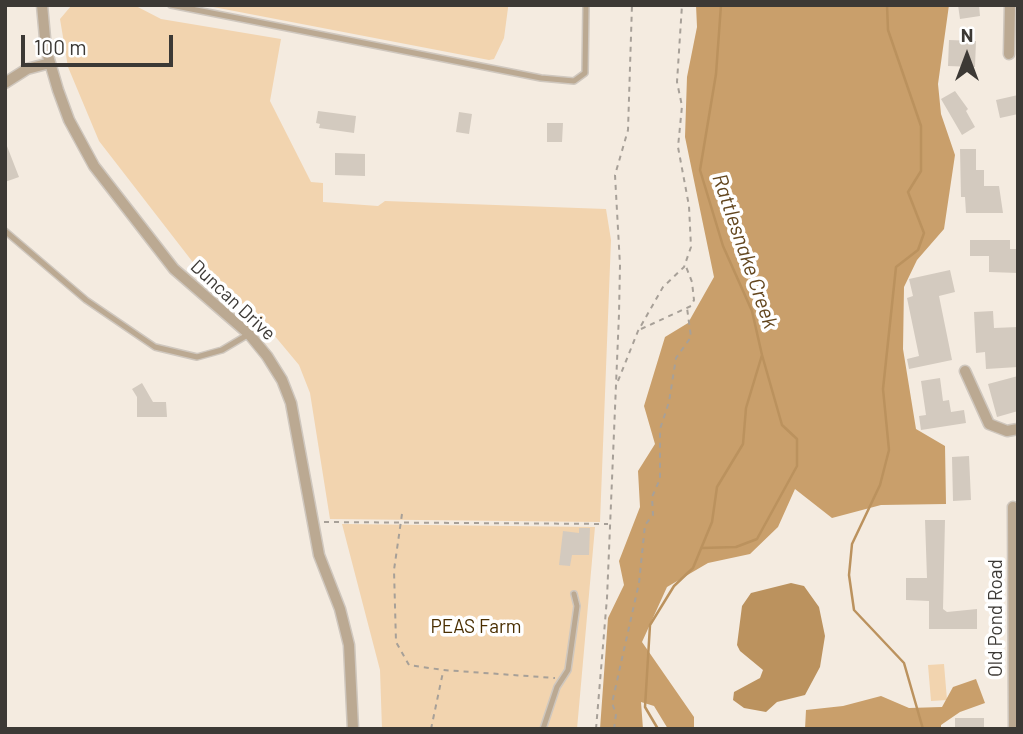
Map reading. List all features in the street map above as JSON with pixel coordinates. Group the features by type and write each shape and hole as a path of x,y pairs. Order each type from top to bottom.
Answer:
{"street":[{"name":"Duncan Drive","path":"41,5 50,63 69,120 94,166 174,269 249,334 267,356 291,403 319,555 340,609 349,645 353,729"},
{"path":"1009,54 1010,5"},
{"path":"5,83 27,69 50,63"},
{"path":"965,371 989,424 1007,431 1018,429"},
{"name":"Old Pond Road","path":"1013,507 1014,729"}],"lane":[{"path":"171,5 541,78 574,81 585,73 586,5"},
{"path":"5,232 86,300 155,347 197,357 222,351 249,334"},
{"path":"543,729 568,670 577,606 574,594"}],"path":[{"path":"596,729 607,598 616,385 620,265 615,175 628,130 632,5"},
{"path":"616,385 640,329 663,287 685,264 691,247 689,206 678,147 682,106 677,82 682,5"},
{"path":"640,329 687,307 694,300 692,282 685,264"},
{"path":"614,729 616,714 612,703 639,583 645,525 653,515 652,497 660,479 660,429 669,402 676,358 691,337 687,307"},
{"path":"402,514 394,570 396,642 409,665 443,670 563,678"},
{"path":"312,522 609,524"},
{"path":"431,729 443,670"}],"green space":[{"path":"134,5 161,19 281,39 270,101 311,182 323,183 323,202 378,206 385,201 606,209 611,240 600,522 330,519 310,393 299,365 259,317 195,265 99,141 68,67 60,19 71,6"},
{"path":"203,5 508,5 508,8 504,38 494,59 489,60"},
{"name":"PEAS Farm","path":"342,524 595,527 577,729 382,729 380,670"},
{"path":"944,664 947,700 931,701 928,665"}],"shaded area":[{"path":"696,5 949,5 938,84 941,114 955,155 944,229 917,260 904,287 903,349 916,429 945,446 946,504 881,505 832,518 795,489 778,527 750,554 708,563 667,587 642,642 694,717 694,729 668,729 654,706 641,702 643,729 600,729 608,618 624,585 619,561 640,507 638,471 655,444 644,406 665,337 688,323 714,277 685,137 687,77 697,27"},
{"path":"791,583 804,586 819,607 825,636 820,667 805,695 777,702 766,712 744,708 733,700 734,692 760,678 763,670 740,651 737,645 742,606 751,593"},
{"path":"976,679 985,703 960,712 941,725 941,729 805,729 806,710 843,706 881,696 909,708 942,707 953,687"}],"building":[{"path":"958,5 979,5 980,16 960,19"},
{"path":"949,40 976,41 975,67 948,66"},
{"path":"955,91 968,109 966,111 975,127 962,135 941,99"},
{"path":"1018,95 1018,114 1000,118 996,100"},
{"path":"318,111 356,116 354,133 319,128 320,124 316,123"},
{"path":"459,112 472,114 469,134 456,132"},
{"path":"547,123 563,123 562,142 547,142"},
{"path":"5,141 19,177 5,182"},
{"path":"960,149 976,149 976,170 984,170 984,186 999,186 1003,213 966,213 965,197 961,197"},
{"path":"335,153 365,154 365,176 335,175"},
{"path":"970,240 1010,240 1010,249 1018,249 1018,273 989,272 989,256 970,256"},
{"path":"950,270 955,292 939,296 952,360 909,369 907,359 919,356 907,298 913,296 909,279"},
{"path":"993,311 994,328 1018,327 1018,367 986,369 985,352 976,353 974,312"},
{"path":"1018,376 1018,411 997,417 988,384"},
{"path":"940,378 943,401 949,400 951,412 964,410 966,423 921,430 919,416 926,415 921,381"},
{"path":"142,383 153,402 166,402 167,417 137,417 137,397 132,389"},
{"path":"969,456 971,500 953,501 952,457"},
{"path":"925,520 945,520 943,609 947,612 977,609 977,629 929,629 929,601 906,600 906,578 927,578"},
{"path":"579,528 590,528 589,555 572,555 570,566 559,565 563,531 579,533"},
{"path":"955,718 984,718 984,729 955,729"}],"waterway":[{"name":"Rattlesnake Creek","path":"658,729 645,707 650,625 674,586 693,568 712,522 717,487 743,444 746,408 762,355 752,311 723,246 700,170 716,74 721,5"},
{"path":"887,5 888,30 921,126 921,171 908,192 924,233 918,250 896,267 883,389 889,450 880,485 852,544 849,575 854,610 904,663 923,729"},
{"path":"702,548 736,547 757,539 797,466 797,439 782,425 762,355"}]}
